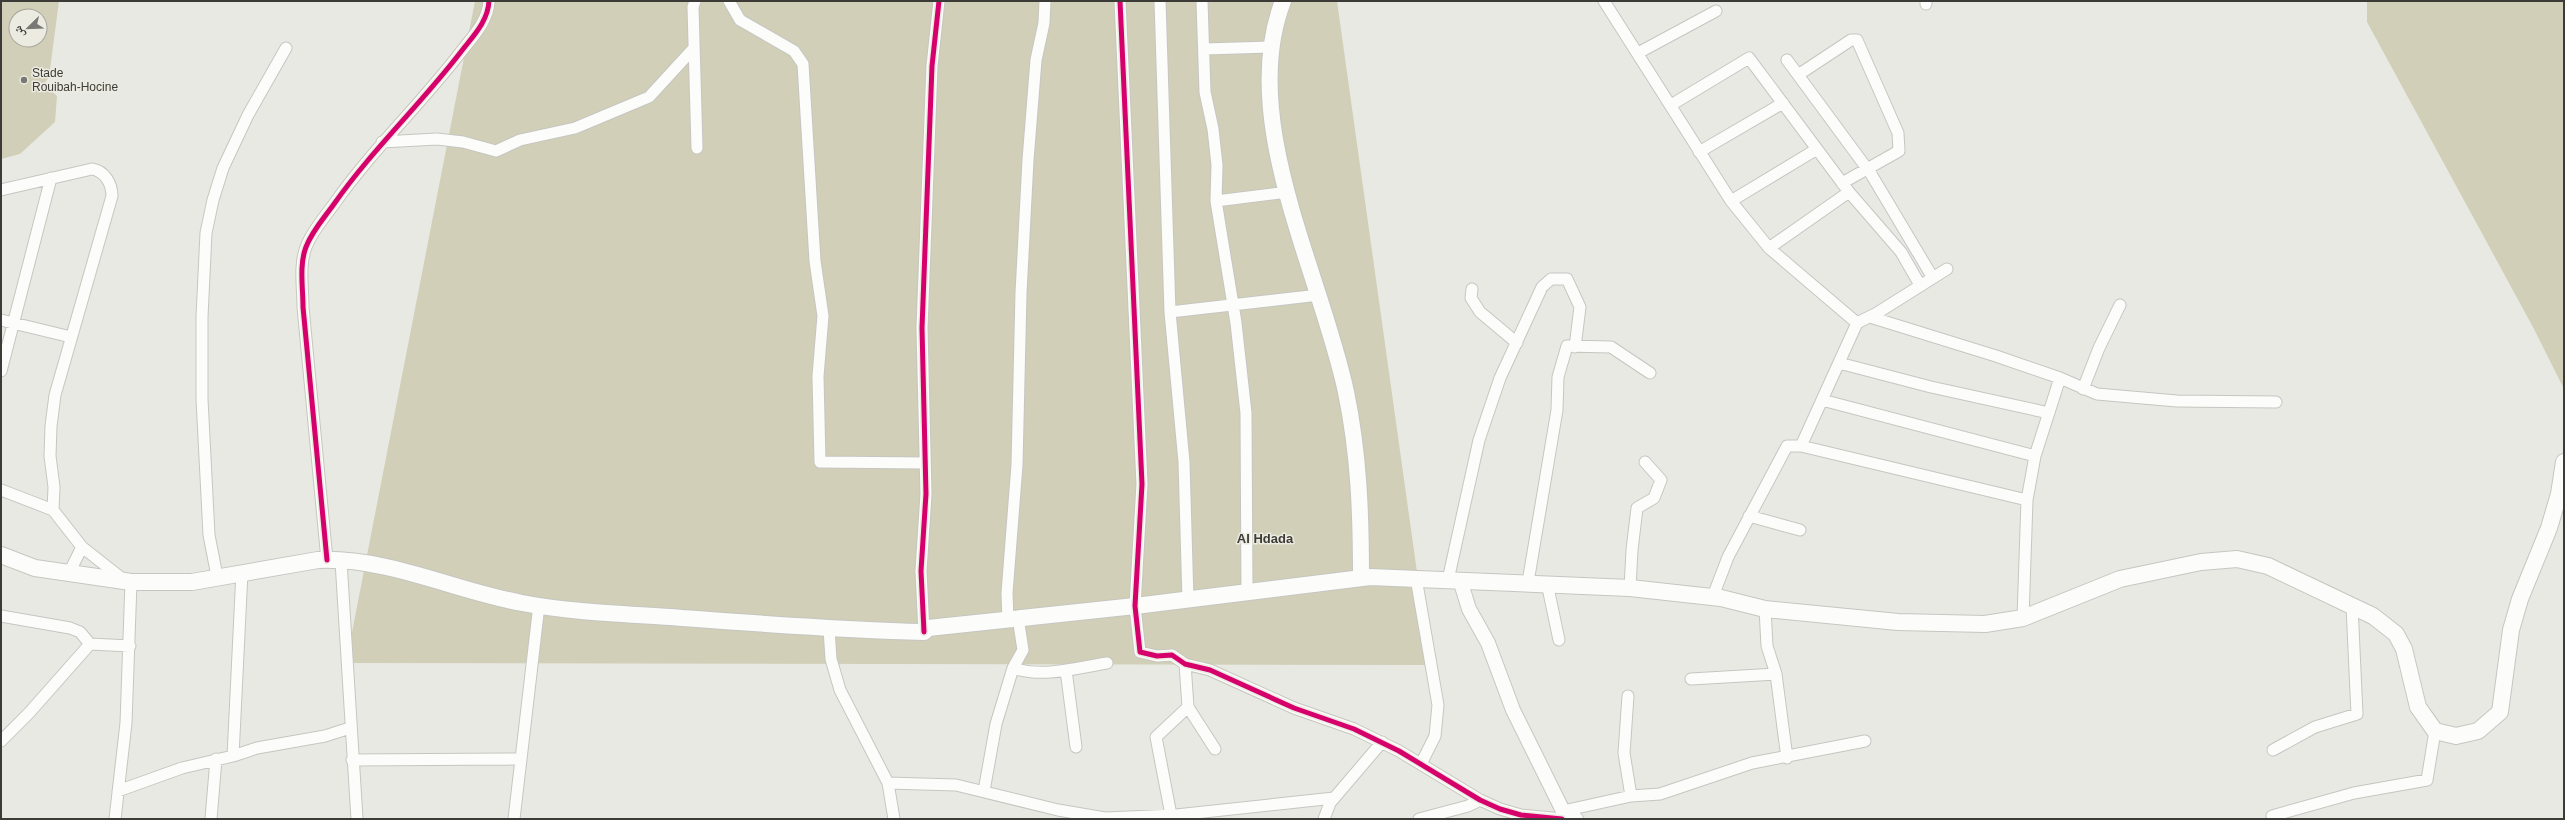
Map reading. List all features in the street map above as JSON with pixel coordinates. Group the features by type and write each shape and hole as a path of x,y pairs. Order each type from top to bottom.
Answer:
{"main road":[{"path":"1283,1 1277,18 1271,47 1269,72 1274,126 1288,192 1319,294 1346,392 1358,467 1362,514 1362,578"},
{"path":"1,555 35,568 128,582 192,582 242,572 334,560 403,571 522,603 538,605 596,612 829,629 924,632 928,628 1188,600 1362,578 1416,578 1528,582 1630,588 1721,598 1765,609 1898,622 1985,624 2023,618 2120,579 2201,562 2237,559 2268,566 2373,616 2396,634 2406,657 2418,708 2435,731 2456,736 2478,731 2500,712 2511,630 2520,599 2549,528 2559,494 2564,462"}],"street":[{"path":"357,819 334,560 303,307 303,257 314,230 382,142 444,74 485,18 489,1"},
{"path":"695,1 694,48 697,148"},
{"path":"729,1 740,20 794,51 802,64 815,261 823,316 818,376 820,462 925,463"},
{"path":"924,632 921,571 926,494 922,328 932,66 939,1"},
{"path":"984,791 989,756 1013,668 1023,650 1013,619 1007,593 1017,465 1021,294 1028,160 1036,60 1044,23 1046,1"},
{"path":"1120,1 1142,484 1135,606 1140,652 1157,656 1172,655 1185,664 1210,670 1294,708 1354,729 1382,742 1480,800 1522,815 1562,815 1630,796 1660,794 1752,763 1787,758 1865,741"},
{"path":"1160,1 1170,312 1184,462 1188,600"},
{"path":"1202,1 1205,92 1213,129 1217,165 1216,201 1233,306 1246,413 1247,593"},
{"path":"1604,1 1638,52 1699,152 1731,201 1769,248 1857,323"},
{"path":"1638,52 1716,11"},
{"path":"1769,248 1868,170 1899,152 1898,133 1857,40 1851,40 1798,75"},
{"path":"1204,49 1271,47"},
{"path":"217,576 209,535 202,399 202,317 206,233 213,200 223,168 248,115 286,48"},
{"path":"382,142 437,139 472,144 496,151 520,140 575,128 649,97 694,48"},
{"path":"1670,105 1748,58 1846,188 1901,252 1920,285"},
{"path":"1787,60 1868,170 1933,278"},
{"path":"1699,152 1783,103"},
{"path":"1731,201 1817,149"},
{"path":"1,190 96,169 106,177 112,188 112,196 71,337 52,411 50,446 54,487 53,510"},
{"path":"1,371 51,178"},
{"path":"1216,201 1288,192"},
{"path":"1801,446 1857,323 1870,317 1947,269"},
{"path":"1575,347 1580,307 1567,279 1551,279 1542,287 1500,378 1479,440 1454,580 1488,643 1512,710 1562,815 1576,819"},
{"path":"1472,289 1471,298 1480,312 1517,343"},
{"path":"1170,312 1233,306 1319,294"},
{"path":"2083,389 2120,305"},
{"path":"1870,317 2060,378 2097,394 2177,401 2276,402"},
{"path":"1,320 71,337"},
{"path":"1528,582 1557,410 1558,377 1567,346 1611,348 1650,373"},
{"path":"1839,363 1931,387 2049,413"},
{"path":"2023,618 2027,500 2035,456 2060,378"},
{"path":"1822,400 2035,456"},
{"path":"1721,598 1715,591 1728,557 1787,446 1801,446 2027,500"},
{"path":"1630,588 1632,550 1637,508 1654,498 1661,480 1645,462"},
{"path":"1,490 53,510 82,547 128,582 130,646 126,723 115,819"},
{"path":"1749,516 1800,530"},
{"path":"69,573 82,547"},
{"path":"234,756 242,572"},
{"path":"1416,578 1438,705 1435,736 1421,764"},
{"path":"1547,583 1559,640"},
{"path":"514,819 538,605"},
{"path":"2273,750 2315,727 2357,714 2352,606"},
{"path":"1765,609 1767,646 1776,674 1787,758"},
{"path":"1,616 70,628 80,632 90,644 130,646"},
{"path":"829,629 831,659 840,690 888,783 894,819"},
{"path":"1,741 29,713 90,644"},
{"path":"1013,668 1028,673 1066,670 1107,663"},
{"path":"1185,664 1188,707 1215,750"},
{"path":"1066,670 1076,747"},
{"path":"1691,679 1776,674"},
{"path":"1628,696 1624,753 1630,796"},
{"path":"1171,816 1156,737 1188,707"},
{"path":"118,791 182,768 234,756 257,748 325,736 350,728"},
{"path":"2272,816 2354,793 2428,780 2435,731"},
{"path":"1324,819 1334,798 1382,742"},
{"path":"211,819 216,759"},
{"path":"352,760 520,759"},
{"path":"888,783 947,784 984,791 1088,816 1148,818 1334,798"},
{"path":"1419,819 1468,806 1480,800"}],"shaded area":[{"name":"Stade Rouibah-Hocine","path":"1,1 59,1 49,77 44,84 57,96 55,122 20,154 1,159"},
{"path":"475,1 1337,1 1430,665 346,663"},
{"path":"2367,1 2564,1 2564,389 2534,329 2367,22"}],"cycle path":[{"path":"327,560 303,307 302,269 306,247 315,230 364,165 429,91 474,35 486,16 489,1"},
{"path":"924,632 921,571 926,494 922,328 932,66 939,1"},
{"path":"1120,1 1142,484 1135,606 1140,652 1157,656 1172,655 1185,664 1210,670 1294,708 1354,729 1399,751 1480,800 1500,809 1521,815 1562,819"}],"place":[{"name":"Stade Rouibah-Hocine","path":"24,80"}],"district":[{"name":"Al Hdada","path":"1265,538"}]}
